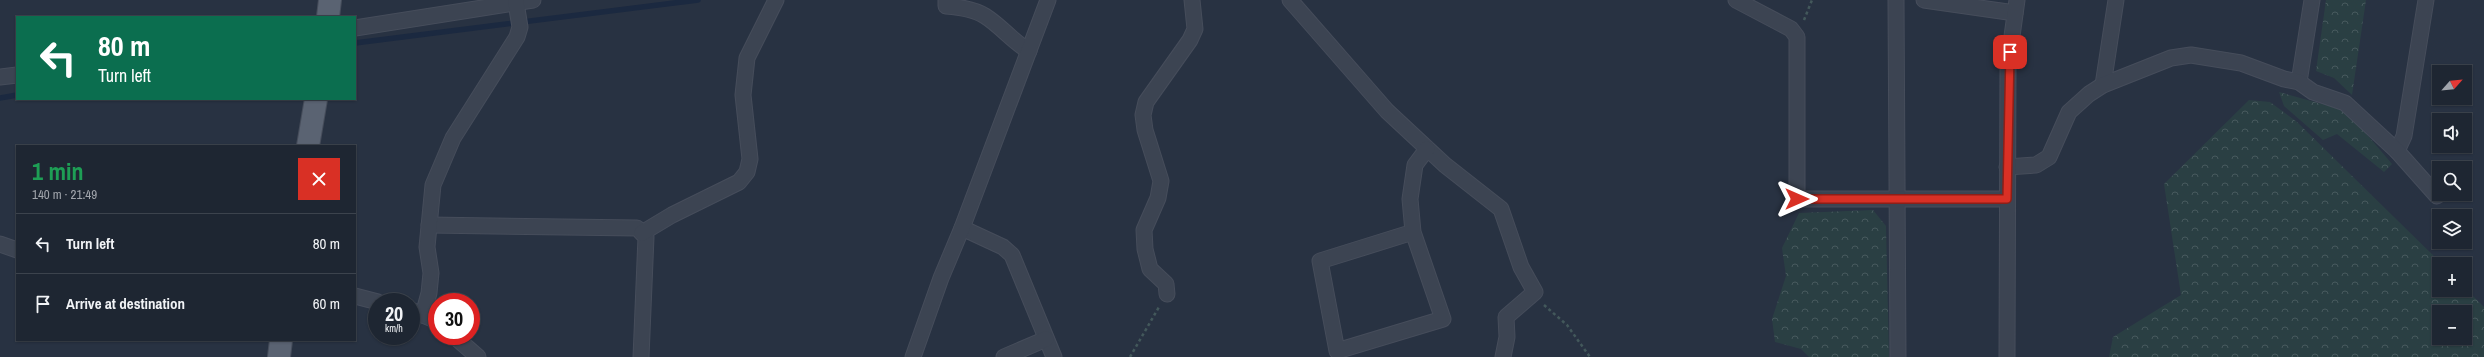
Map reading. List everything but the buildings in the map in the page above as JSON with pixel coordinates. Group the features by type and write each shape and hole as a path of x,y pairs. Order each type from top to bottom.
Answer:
{"main road":[{"path":"328,16 330,0"},
{"path":"308,145 316,100"},
{"path":"279,357 281,341"}],"street":[{"path":"356,28 533,0"},
{"path":"642,233 672,215 739,182 747,172 750,159 743,95 747,58 776,0"},
{"path":"946,0 946,6 963,7 985,16 1014,42 1029,51"},
{"path":"913,357 941,278 962,228 1048,0"},
{"path":"1167,294 1166,284 1150,269 1145,249 1144,230 1158,198 1161,181 1145,130 1143,115 1146,102 1195,29 1192,0"},
{"path":"1290,0 1387,111 1427,149 1501,209 1521,267 1535,292 1506,317 1507,337 1503,357"},
{"path":"1736,0 1792,29 1797,37 1797,199 2007,199"},
{"path":"1896,0 1898,357"},
{"path":"1924,0 2016,7 2008,65 2007,357"},
{"path":"2103,85 2116,0"},
{"path":"2299,82 2312,0"},
{"path":"2397,151 2404,136 2426,0"},
{"path":"420,308 429,293 431,273 427,247 434,185 453,138 517,37 520,27 516,3"},
{"path":"2007,167 2036,165 2049,157 2069,112 2089,94 2103,85 2170,58 2191,55 2241,63 2284,79 2299,82 2313,92 2345,103 2397,151 2432,190"},
{"path":"0,78 16,75"},
{"path":"1413,232 1320,261 1337,351 1443,319 1413,232 1410,199 1415,165 1427,149"},
{"path":"429,225 637,228 646,237 641,357"},
{"path":"962,228 1003,247 1012,255 1054,357"},
{"path":"0,244 16,250"},
{"path":"356,296 368,299"},
{"path":"1004,357 1046,339"},
{"path":"464,345 478,357"}],"path":[{"path":"1535,292 1540,302 1567,325 1590,357"},
{"path":"1130,357 1167,294"}],"green space":[{"path":"2326,0 2366,0 2352,95 2334,78 2316,71"},
{"path":"2279,92 2347,111 2392,164 2384,172 2337,134 2323,140 2284,106"},
{"path":"2249,100 2270,102 2297,122 2435,257 2432,257 2432,297 2472,297 2472,295 2484,307 2484,357 2109,357 2113,337 2181,295 2164,184"},
{"path":"1873,210 1886,226 1889,357 1809,357 1801,349 1775,342 1772,319 1786,276 1782,248 1799,213"}],"waterway":[{"path":"356,43 698,0"},
{"path":"0,98 16,95"}],"route":[{"path":"1797,199 2007,199 2008,65 2010,52"}]}
